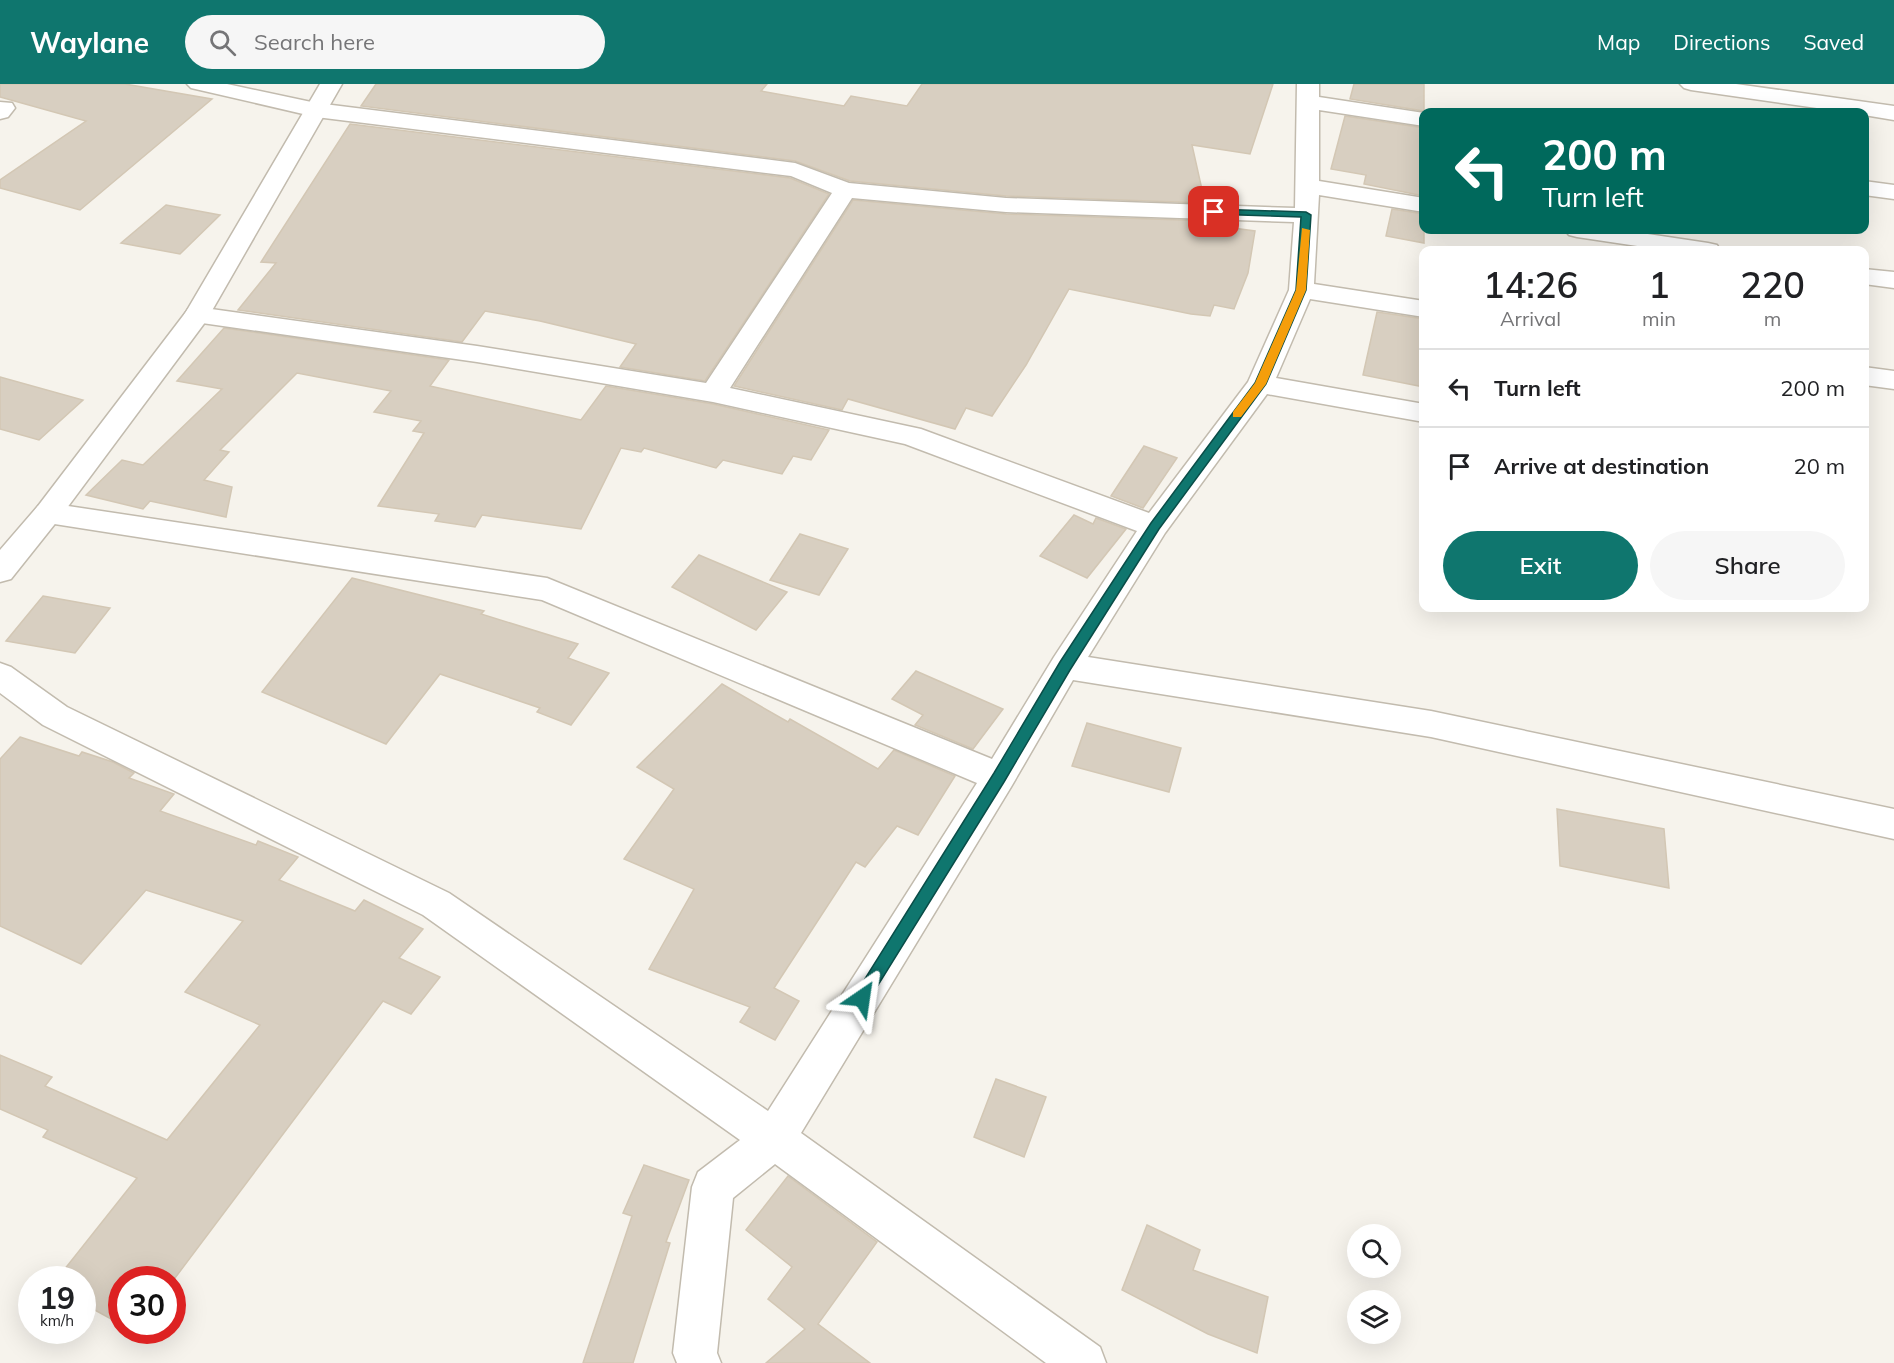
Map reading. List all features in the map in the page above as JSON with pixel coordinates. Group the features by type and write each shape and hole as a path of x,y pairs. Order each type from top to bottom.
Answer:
{"street":[{"path":"198,84 316,110 795,170 845,190 1006,205 1307,200 1419,205"},
{"path":"0,571 48,513 197,315 331,84"},
{"path":"1691,84 1859,108"},
{"path":"699,1363 695,1353 713,1187 774,1139 999,777 1065,666 1155,526 1260,384 1301,290 1307,200 1308,93 1419,119"},
{"path":"0,108 4,108 0,112"},
{"path":"1869,109 1894,113"},
{"path":"1869,189 1894,192"},
{"path":"713,393 845,190"},
{"path":"1603,234 1682,246"},
{"path":"1869,277 1894,280"},
{"path":"1301,290 1419,308"},
{"path":"197,315 477,354 713,393 911,436 1155,526"},
{"path":"1869,377 1894,380"},
{"path":"1260,384 1419,412"},
{"path":"48,513 547,589 999,777"},
{"path":"1065,666 1431,724 1894,824"},
{"path":"0,676 55,716 436,904 774,1139 1084,1363"}],"building":[{"path":"0,84 125,84 212,99 80,210 0,188 0,180 86,121 0,97"},
{"path":"376,84 767,84 761,91 844,106 851,96 907,106 922,84 1273,84 1250,154 1192,145 1205,203 1006,196 850,181 795,161 361,106"},
{"path":"1354,84 1424,84 1424,108 1419,108 1419,110 1350,99"},
{"path":"1345,116 1419,127 1419,195 1364,184 1366,175 1331,169"},
{"path":"350,124 790,178 829,194 705,381 620,367 636,344 540,321 485,311 462,342 238,310 276,263 261,262"},
{"path":"853,200 1006,214 1209,221 1210,225 1255,231 1248,273 1234,309 1214,305 1210,316 1191,314 1069,289 1026,365 992,416 966,408 955,429 848,399 842,410 734,386"},
{"path":"166,205 220,215 180,254 121,243"},
{"path":"1392,209 1419,213 1419,234 1424,234 1424,243 1386,236"},
{"path":"1377,312 1419,318 1419,386 1363,375"},
{"path":"224,328 449,360 430,386 581,420 606,386 713,404 829,430 811,460 793,456 782,474 723,460 716,468 644,448 641,452 621,448 581,529 482,515 475,527 435,521 439,514 378,506 424,433 413,431 421,421 374,412 391,391 297,373 220,450 229,452 204,480 232,487 226,517 150,501 143,509 86,495 122,460 143,465 222,389 177,381"},
{"path":"0,377 83,400 39,440 0,429"},
{"path":"1144,446 1177,458 1143,508 1111,496"},
{"path":"1074,515 1093,524 1096,518 1126,529 1087,578 1040,556"},
{"path":"800,534 848,549 819,595 770,580"},
{"path":"699,555 787,592 756,630 672,587"},
{"path":"352,578 484,611 481,614 578,644 568,658 609,673 571,725 537,712 540,708 440,674 386,744 262,692"},
{"path":"43,596 110,608 75,653 6,641"},
{"path":"916,671 1003,709 973,749 915,725 923,715 892,699"},
{"path":"722,684 788,722 790,719 878,769 894,750 955,776 918,835 897,826 865,867 856,862 774,988 799,1001 775,1040 740,1022 750,1007 649,969 694,889 624,859 674,789 637,767"},
{"path":"1087,723 1181,748 1169,792 1072,766"},
{"path":"20,737 79,756 82,752 113,762 134,773 129,778 174,794 160,811 256,845 258,841 298,857 279,880 355,911 364,900 423,929 399,958 440,977 411,1014 383,1001 184,1266 108,1266 108,1317 96,1311 96,1266 67,1266 137,1178 43,1137 48,1130 0,1109 0,1055 52,1077 45,1086 167,1140 260,1025 185,992 243,921 146,890 81,964 0,926 0,759"},
{"path":"1557,809 1664,829 1669,888 1560,866"},
{"path":"996,1079 1046,1097 1024,1157 974,1137"},
{"path":"644,1165 689,1180 666,1242 670,1243 633,1363 583,1363 632,1216 623,1213"},
{"path":"788,1176 877,1242 818,1324 870,1363 766,1363 805,1329 768,1299 792,1267 746,1230"},
{"path":"1147,1225 1200,1250 1193,1270 1268,1297 1257,1353 1208,1334 1122,1290"}],"slow traffic":[{"path":"1237,415 1260,384 1301,290 1305,230"}],"route":[{"path":"862,998 1065,666 1155,526 1260,384 1301,290 1306,215 1214,212"}]}
